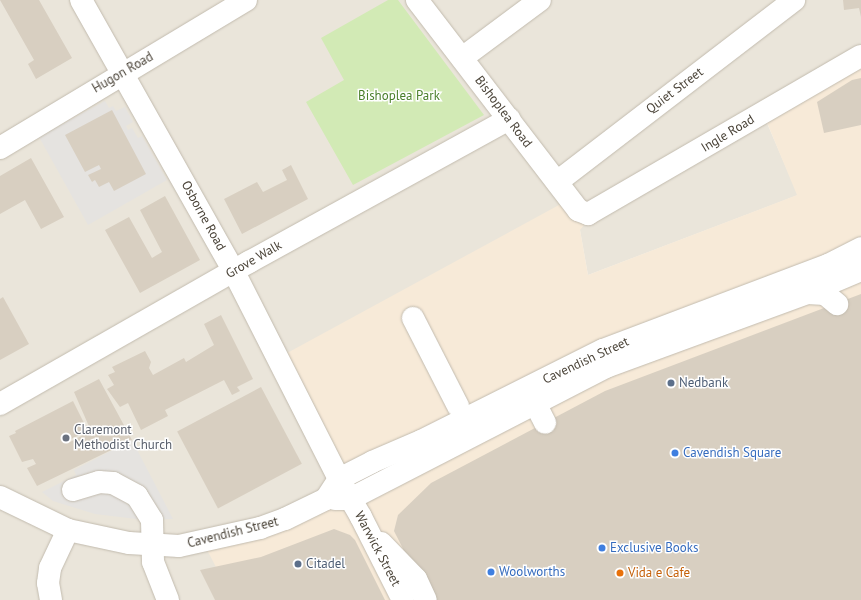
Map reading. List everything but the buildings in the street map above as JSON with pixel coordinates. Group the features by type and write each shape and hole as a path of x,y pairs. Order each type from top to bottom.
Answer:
{"street":[{"name":"Osborne Road","path":"81,0 234,272 339,479"},
{"name":"Hugon Road","path":"0,148 41,130 122,73 246,0"},
{"name":"Bishoplea Road","path":"417,0 578,210 588,214 594,213"},
{"path":"462,58 540,0"},
{"name":"Quiet Street","path":"557,182 794,0"},
{"name":"Ingle Road","path":"594,213 861,56"},
{"name":"Grove Walk","path":"0,404 509,119"},
{"name":"Cavendish Street","path":"339,479 603,350 828,265 861,248"},
{"name":"Cavendish Street","path":"0,497 68,530 102,539 153,545 179,546 203,542 260,528 286,519 326,499 350,499 606,367 807,293 861,270"},
{"path":"807,293 826,294 837,304"},
{"path":"413,318 458,406"},
{"path":"535,403 545,423"},
{"path":"326,499 339,479"},
{"name":"Warwick Street","path":"339,479 370,535 403,600"},
{"path":"73,490 99,482 113,483 132,492 146,507 152,520 152,562 168,600"},
{"path":"51,600 48,583 50,568 68,530"},
{"path":"370,535 408,570 426,600"}],"shaded area":[{"path":"0,0 861,0 861,56 763,114 798,195 588,275 580,230 339,479 233,600 0,600"},
{"path":"861,56 861,600 233,600 203,542 260,528 339,479 278,358 570,199 594,213 580,230 588,275 797,195 763,113"},
{"path":"105,101 109,108 113,106 116,111 125,107 133,122 126,126 128,130 132,128 138,138 142,136 167,180 88,225 39,137"},
{"path":"132,440 173,519 145,520 95,514 53,501 42,492 76,475 74,470"}],"green space":[{"name":"Bishoplea Park","path":"388,0 398,0 484,115 353,185 306,102 344,80 321,38"}],"place":[{"name":"Nedbank","path":"671,383"},
{"name":"Claremont Methodist Church","path":"66,438"},
{"name":"Cavendish Square","path":"675,453"},
{"name":"Exclusive Books","path":"602,548"},
{"name":"Citadel","path":"298,564"},
{"name":"Woolworths","path":"491,572"},
{"name":"Vida e Cafe","path":"620,573"}]}
